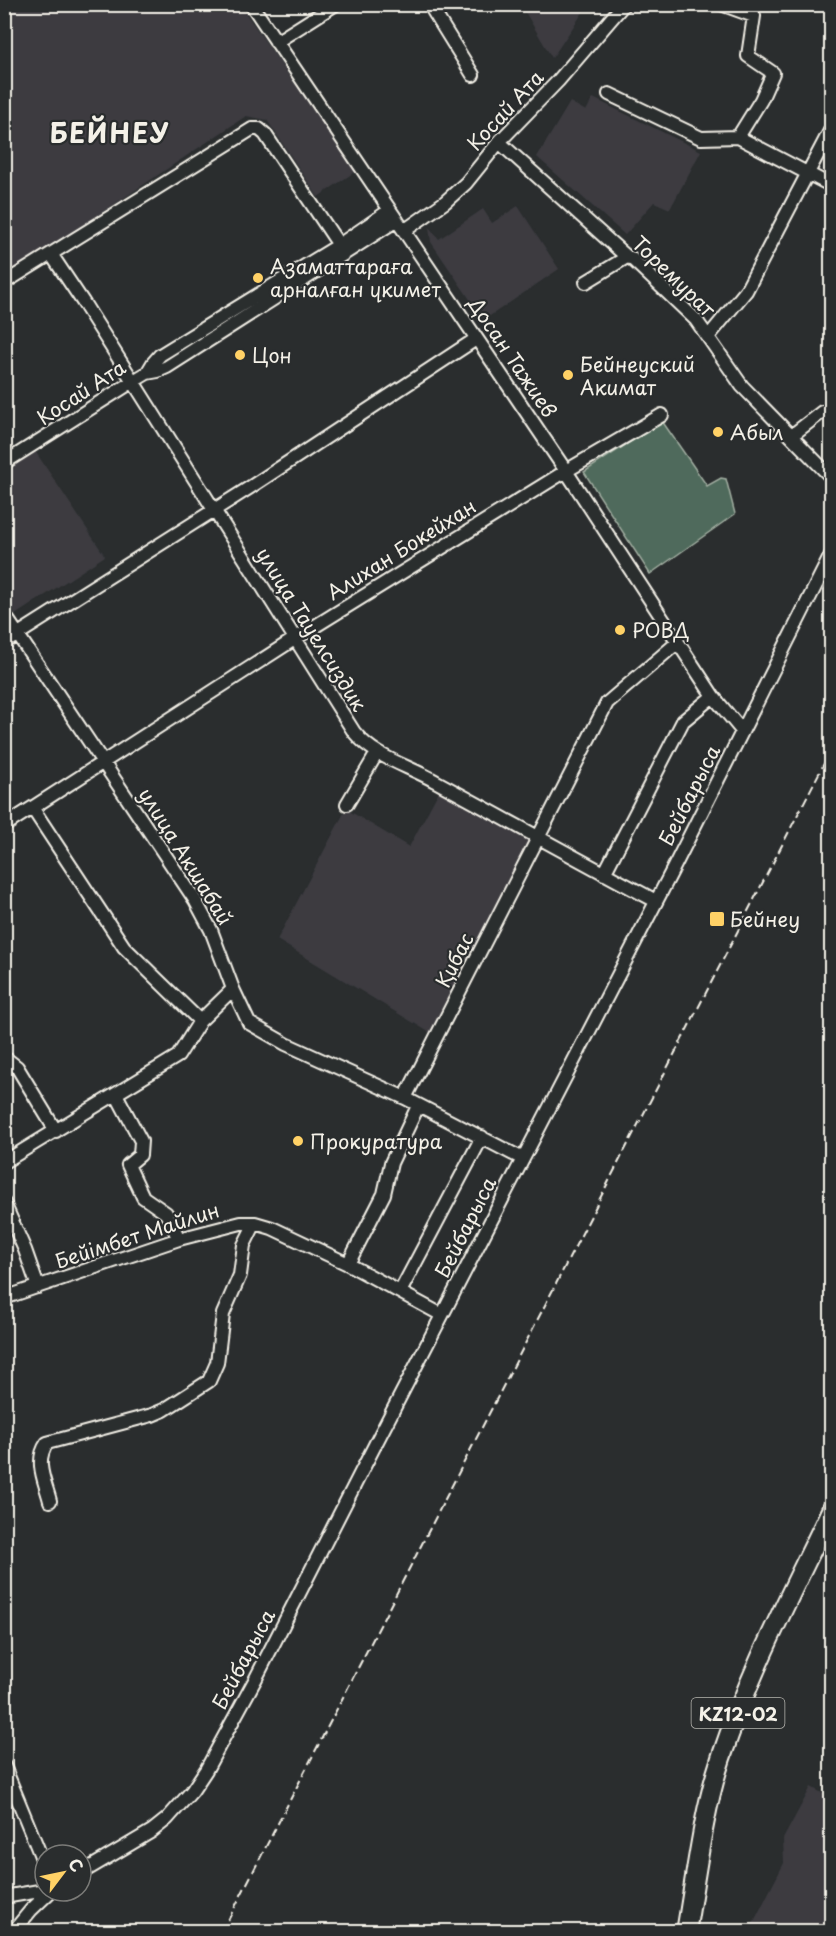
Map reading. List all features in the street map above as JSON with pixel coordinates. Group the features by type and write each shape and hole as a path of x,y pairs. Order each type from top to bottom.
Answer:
{"highway":[{"name":"KZ12-02","path":"686,1932 707,1818 721,1760 744,1696 831,1508"}],"street":[{"name":"Досан Тажиев","path":"250,4 566,471 713,696 742,731"},
{"path":"276,42 336,4"},
{"path":"429,4 473,75"},
{"name":"Косай Ата","path":"405,231 445,202 466,183 499,142 558,81 624,4"},
{"path":"721,4 754,16 748,56 773,73 761,100 738,137"},
{"path":"609,94 701,138 738,137 831,186"},
{"path":"708,337 746,291 831,127"},
{"path":"4,283 252,129 259,129 265,134 339,245"},
{"name":"Торемурат","path":"499,142 696,320 742,386 831,478"},
{"name":"Косай Ата","path":"243,311 339,245 394,215"},
{"name":"Косай Ата","path":"4,463 147,373 160,356 243,311 394,215"},
{"name":"улица Тауелсиздик","path":"51,254 354,732 364,744 377,753 433,779 656,902"},
{"path":"586,282 627,257"},
{"path":"4,643 476,339"},
{"path":"791,436 822,412 831,411"},
{"name":"Алихан Бокейхан","path":"4,826 296,638 566,471 662,415"},
{"name":"Бейбарыса","path":"93,1866 152,1831 180,1805 196,1784 255,1680 656,902 831,554"},
{"name":"улица Акшабай","path":"4,614 195,900 211,930 233,989 249,1023 286,1044 405,1098 523,1159"},
{"name":"Қибас","path":"405,1098 607,703 678,642"},
{"path":"604,874 683,721 713,696"},
{"path":"347,804 377,753"},
{"path":"33,809 124,947 200,1021"},
{"path":"4,1162 178,1056 200,1021 233,989"},
{"path":"4,1057 17,1067 56,1131"},
{"path":"116,1094 141,1141 140,1155 128,1166 143,1197 166,1213 179,1239"},
{"path":"348,1264 384,1194 391,1163 418,1106"},
{"path":"400,1292 482,1137"},
{"path":"4,1203 25,1250 38,1287"},
{"name":"Бейімбет Майлин","path":"4,1298 179,1239 241,1222 272,1228 348,1264 442,1315"},
{"path":"50,1501 40,1463 40,1456 47,1443 152,1415 164,1410 209,1380 217,1363 222,1314 240,1275 244,1245 255,1223"},
{"path":"4,1766 36,1843"},
{"path":"4,1897 33,1892"},
{"path":"13,1932 38,1903"}],"shaded area":[{"path":"19,4 240,5 356,171 318,197 267,120 246,116 6,277 4,274 4,14"},
{"path":"521,5 588,5 552,58"},
{"path":"593,98 701,151 670,209 654,202 625,235 537,157 570,102 586,111"},
{"path":"518,206 559,269 484,320 431,242 429,227 439,239 483,209 492,223"},
{"path":"35,451 105,556 15,615 5,600 5,472"},
{"path":"439,791 530,840 432,1034 277,940 346,809 409,847"},
{"path":"811,1787 831,1798 831,1931 749,1931 784,1863 783,1839"}],"green space":[{"path":"662,421 707,486 721,478 726,479 735,514 650,574 584,472"}],"railway":[{"path":"222,1932 832,748"}],"place":[{"name":"Азаматтараға арналған үкимет","path":"258,278"},
{"name":"Цон","path":"240,355"},
{"name":"Бейнеуский Акимат","path":"568,375"},
{"name":"Абыл","path":"718,432"},
{"name":"РОВД","path":"620,630"},
{"name":"Бейнеу","path":"717,919"},
{"name":"Прокуратура","path":"298,1141"}],"district":[{"name":"БЕЙНЕУ","path":"110,132"}]}
